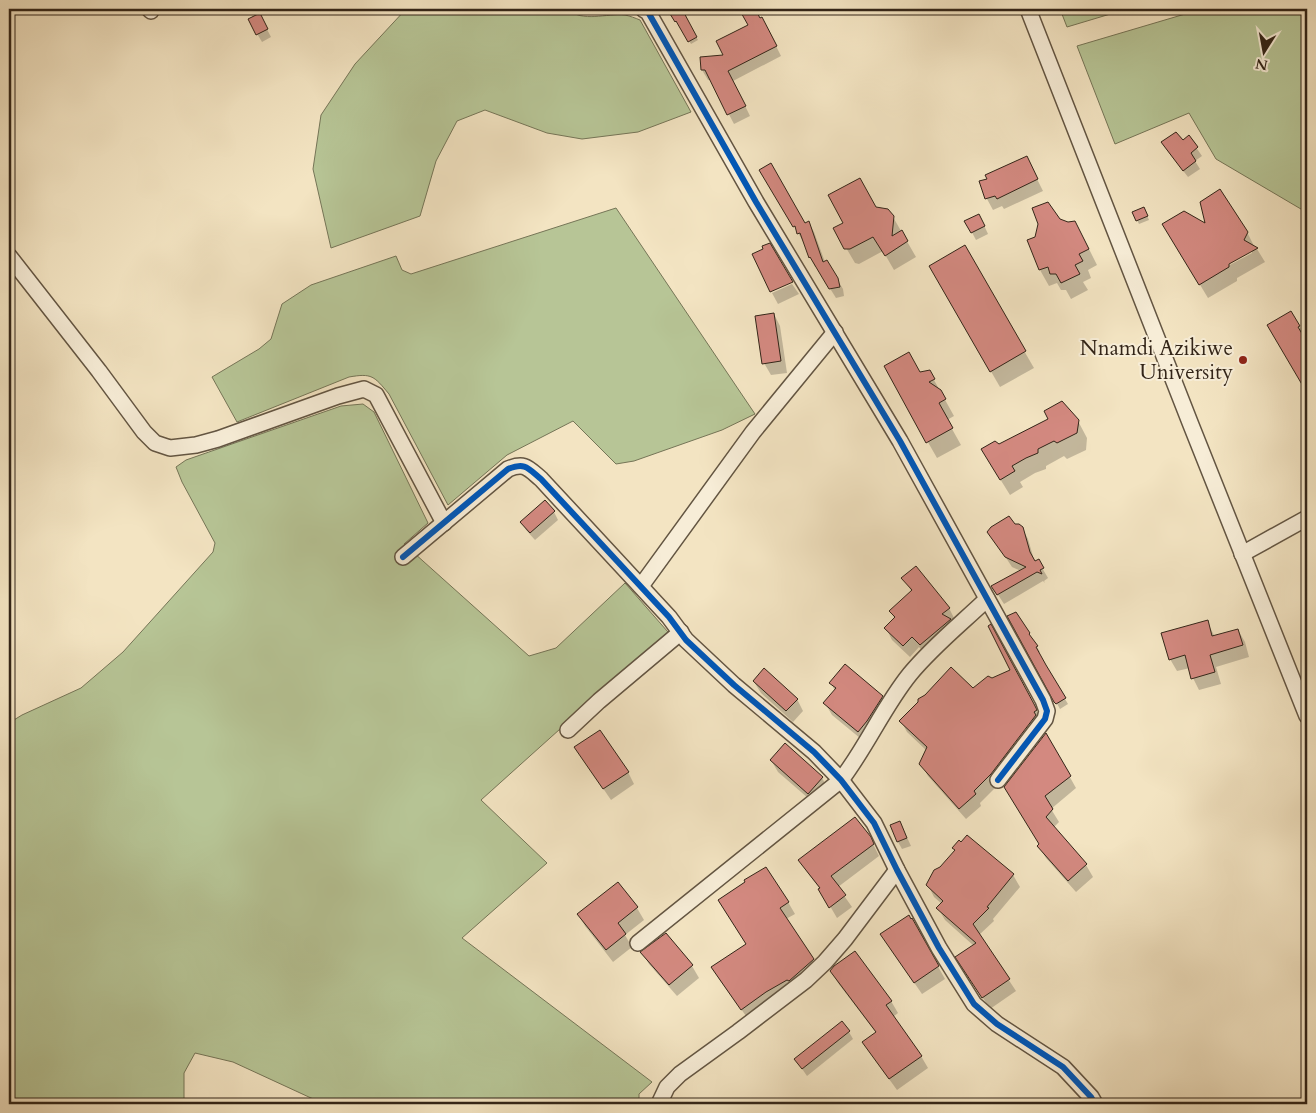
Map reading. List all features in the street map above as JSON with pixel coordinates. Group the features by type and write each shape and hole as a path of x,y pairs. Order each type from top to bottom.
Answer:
{"street":[{"path":"643,9 648,12 756,202 900,441 1043,700 1047,711 1046,719 998,780"},
{"path":"1028,9 1307,716"},
{"path":"9,256 100,371 144,432 155,443 170,448 196,445 218,439 338,396 364,389 376,395 444,523"},
{"path":"641,586 753,432 835,332"},
{"path":"403,557 508,469 518,465 527,466 641,586 669,617 686,640 734,685 814,752 842,780 874,823 939,948 974,1004 997,1024 1063,1067 1091,1097 1095,1104"},
{"path":"1242,554 1307,518"},
{"path":"638,943 842,780 911,673 988,599"},
{"path":"568,730 599,701 681,632"},
{"path":"659,1104 667,1087 680,1074 798,986 825,962 845,939 897,870"}],"green space":[{"path":"406,9 567,9 580,16 587,17 625,15 632,17 640,20 691,112 638,132 582,139 547,133 485,110 457,121 436,161 420,216 331,248 313,169 321,115 355,64"},
{"path":"1060,9 1127,9 1067,27"},
{"path":"1202,9 1307,9 1306,212 1216,159 1189,113 1115,144 1077,46"},
{"path":"616,208 755,414 722,430 634,461 616,464 573,421 507,455 448,505 389,394 372,377 363,375 349,377 237,422 212,377 259,349 271,339 282,304 311,285 396,256 402,270 411,274"},
{"path":"363,404 374,412 428,523 404,544 529,656 556,648 625,583 668,632 481,800 547,863 462,938 652,1082 639,1094 639,1104 324,1104 233,1062 195,1053 184,1073 184,1104 9,1104 9,723 22,715 81,688 123,652 213,552 215,543 182,482 176,467 186,460 341,406"}],"building":[{"path":"667,9 682,9 697,37 688,42"},
{"path":"739,9 755,9 760,18 762,17 777,46 728,71 746,106 727,115 705,70 701,70 700,57 723,55 716,41 748,25"},
{"path":"260,13 268,29 256,35 248,19"},
{"path":"1176,132 1183,140 1189,135 1198,147 1191,153 1196,161 1183,171 1161,142"},
{"path":"1027,156 1038,179 997,199 995,196 985,199 979,181 987,179 985,175"},
{"path":"771,163 805,223 809,221 823,262 827,260 838,278 840,287 829,289 809,258 800,233 797,234 795,226 793,227 759,170"},
{"path":"860,178 876,207 888,209 894,216 892,236 902,230 908,241 885,256 873,237 850,249 844,249 833,228 843,223 828,195"},
{"path":"1220,189 1248,232 1244,240 1258,248 1229,264 1229,267 1199,285 1162,224 1184,211 1205,223 1200,202"},
{"path":"1048,202 1060,219 1068,222 1075,221 1089,249 1079,254 1083,261 1075,265 1080,274 1061,283 1056,274 1050,274 1048,267 1039,270 1027,240 1035,237 1038,224 1032,208"},
{"path":"1144,207 1148,216 1136,221 1132,212"},
{"path":"979,214 985,226 971,233 964,221"},
{"path":"770,243 793,282 770,292 752,254 763,249 762,246"},
{"path":"965,245 1026,351 990,372 929,266"},
{"path":"1291,311 1307,342 1307,393 1267,325"},
{"path":"774,313 781,361 762,364 755,316"},
{"path":"909,352 920,372 930,370 935,379 929,382 941,390 946,399 939,403 953,428 926,443 884,366"},
{"path":"1062,401 1079,420 1077,433 1057,443 1054,441 1038,449 1038,453 1012,466 1015,471 1000,480 981,449 995,441 999,444 1048,419 1044,411"},
{"path":"545,500 555,511 530,533 520,522"},
{"path":"1009,516 1015,524 1023,527 1030,552 1035,561 1039,559 1044,568 1040,570 1042,574 1037,572 997,595 991,586 1026,567 1005,557 987,532 991,527"},
{"path":"916,566 950,608 942,614 951,619 920,645 912,637 903,646 884,628 895,617 889,611 912,590 901,578"},
{"path":"1016,612 1038,646 1036,647 1066,698 1056,704 1007,616"},
{"path":"1208,620 1212,636 1238,629 1243,645 1210,655 1215,672 1191,679 1185,655 1169,660 1161,633"},
{"path":"991,624 1037,710 1034,712 1036,715 991,774 974,791 976,794 959,809 919,764 927,747 899,721 918,702 918,699 925,695 951,667 973,688 988,676 992,678 1010,670 988,626"},
{"path":"845,664 883,696 858,732 823,703 836,688 829,683"},
{"path":"764,668 798,699 786,711 753,681"},
{"path":"600,730 629,772 603,789 574,747"},
{"path":"1046,733 1071,776 1045,796 1053,809 1046,817 1087,864 1068,881 1037,846 1039,844 1004,787"},
{"path":"785,743 823,777 808,794 770,760"},
{"path":"855,817 871,837 874,844 831,876 846,895 829,908 818,889 820,888 798,860"},
{"path":"900,821 907,838 897,842 890,825"},
{"path":"967,835 1014,874 987,907 989,908 973,924 1010,979 982,998 955,957 976,943 936,908 943,901 926,885 934,870 940,867 955,850 952,848"},
{"path":"766,867 789,902 780,908 814,959 789,981 787,980 766,992 741,1010 711,967 746,944 718,900 745,882 744,880"},
{"path":"618,882 638,907 618,923 626,934 606,950 577,914"},
{"path":"909,915 939,966 914,983 880,934"},
{"path":"666,933 693,965 669,985 640,952"},
{"path":"855,951 892,1001 886,1005 922,1056 889,1079 862,1042 876,1032 830,971"},
{"path":"842,1021 850,1031 802,1069 794,1059"}],"cycle path":[{"path":"643,9 648,12 756,202 900,441 1043,700 1047,711 1045,719 998,780"},
{"path":"403,557 508,469 522,466 533,472 669,617 686,640 734,685 814,752 841,780 874,823 939,948 974,1004 997,1024 1063,1067 1091,1097 1095,1104"}],"place":[{"name":"Nnamdi Azikiwe University","path":"1243,360"}]}
